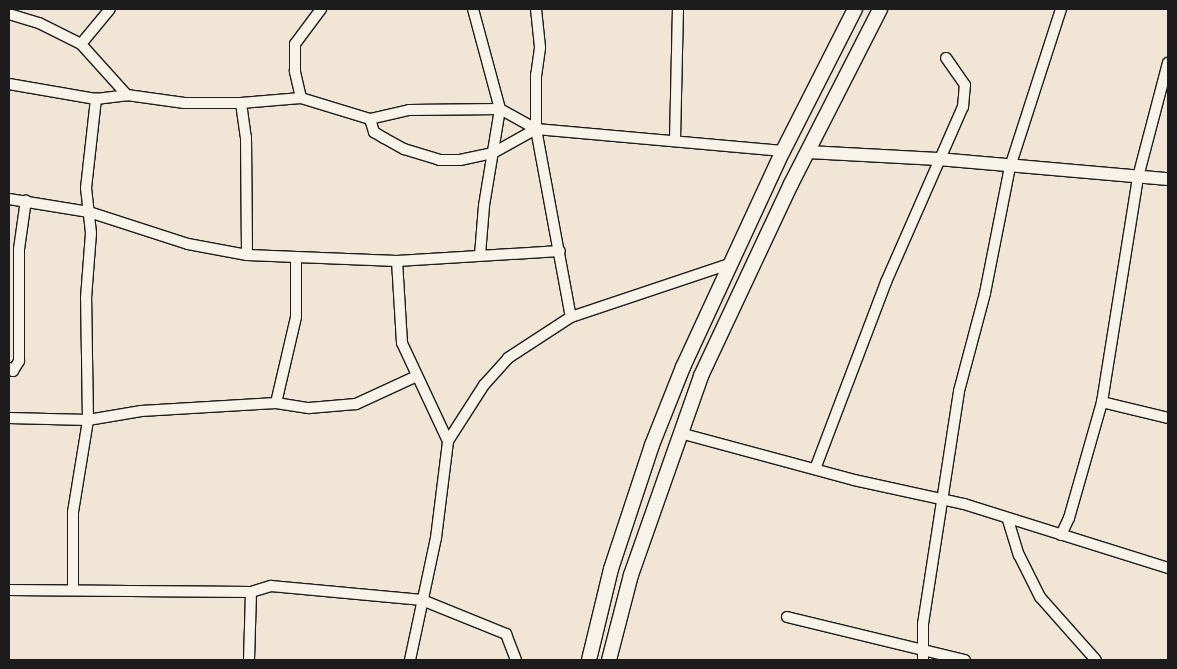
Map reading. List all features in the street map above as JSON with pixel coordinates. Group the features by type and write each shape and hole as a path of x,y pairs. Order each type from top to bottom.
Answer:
{"main road":[{"path":"589,660 611,569 652,444 683,367 783,151 855,9"},
{"path":"609,660 631,575 700,376 808,152 880,9"}],"street":[{"path":"82,44 110,9"},
{"path":"301,98 295,71 295,44 321,9"},
{"path":"473,9 500,109 484,206 480,255"},
{"path":"536,9 540,48 536,75 536,130 571,317"},
{"path":"675,140 678,9"},
{"path":"924,655 923,624 944,500 959,390 985,293 1010,167 1061,9"},
{"path":"9,14 40,23 82,44 127,95"},
{"path":"815,469 938,159 963,107 965,85 946,58"},
{"path":"1061,535 1069,518 1102,402 1138,176 1168,64"},
{"path":"9,84 96,99 127,95 184,103 241,103 301,98 370,119 408,110 500,109 536,130 675,140 783,151"},
{"path":"72,589 74,512 88,420 89,212 86,188 96,99"},
{"path":"241,103 246,137 247,255"},
{"path":"370,119 374,132 384,138 404,149 439,160 460,160 493,153 536,130"},
{"path":"808,152 938,159 1010,167 1168,179"},
{"path":"9,198 89,212 188,244 247,255 296,259 397,261 560,251"},
{"path":"9,368 13,371 20,361 19,248 26,200"},
{"path":"276,403 296,316 296,259"},
{"path":"397,261 402,343 448,441"},
{"path":"410,660 436,538 448,441 484,385 508,358 571,317 732,263"},
{"path":"9,418 88,420 141,411 276,403 309,408 356,404 417,376"},
{"path":"1102,402 1168,418"},
{"path":"680,433 815,469 944,500 1168,568"},
{"path":"1008,520 1019,555 1040,597 1096,660"},
{"path":"9,590 72,589 251,592 272,586 422,600 506,634 516,660"},
{"path":"249,660 251,592"},
{"path":"787,617 924,655 965,660"}]}
